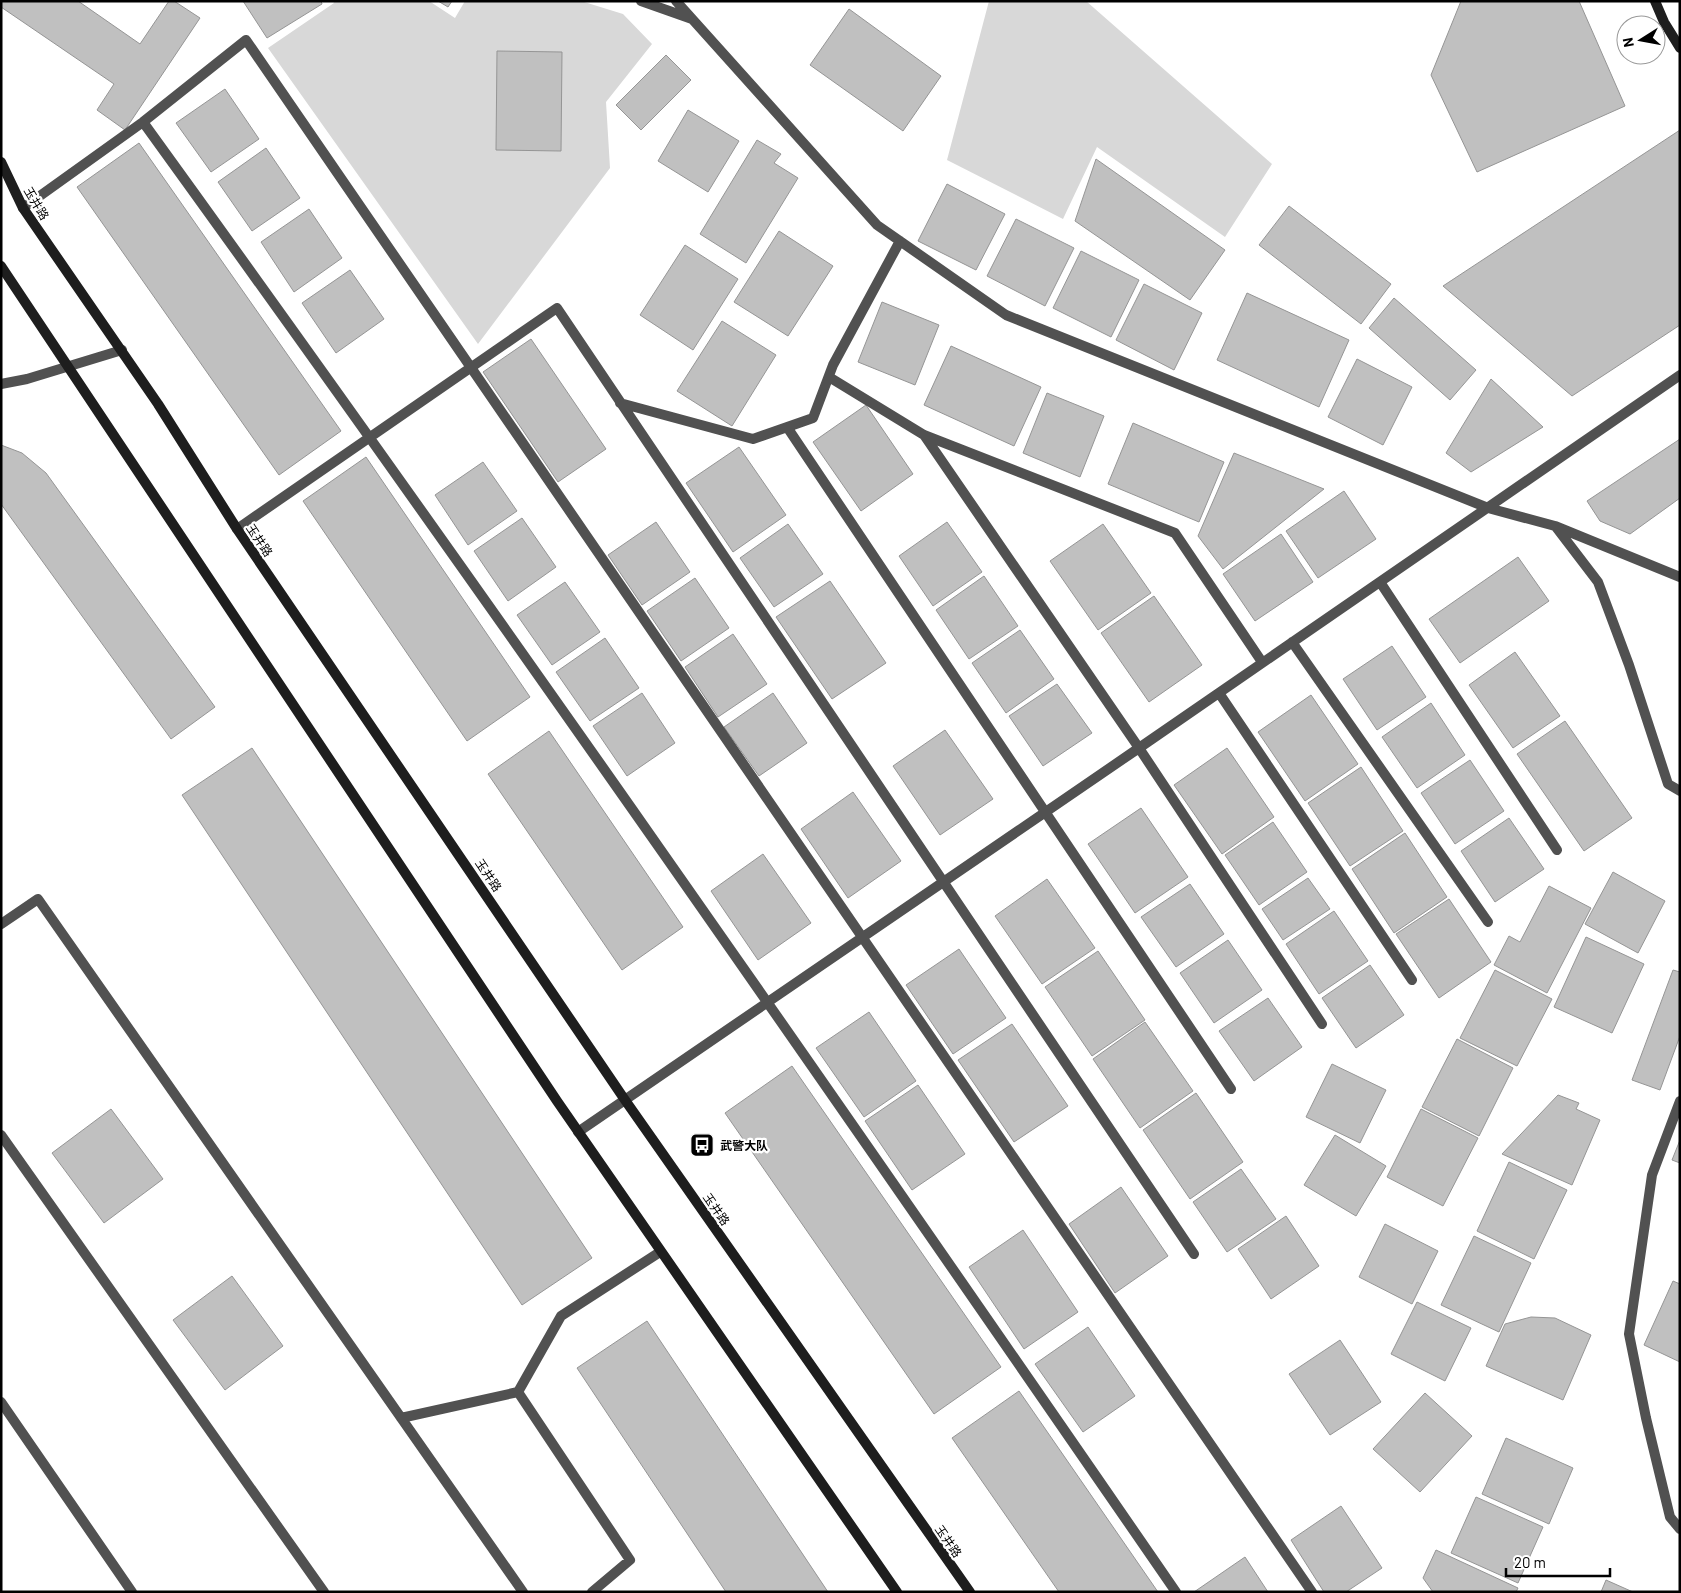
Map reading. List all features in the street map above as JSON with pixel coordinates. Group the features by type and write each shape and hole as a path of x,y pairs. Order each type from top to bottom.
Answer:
{"street":[{"path":"641,1 692,19"},
{"path":"676,1 877,225 1006,315 1488,508 1555,526 1680,577"},
{"path":"1655,1 1664,22 1680,48"},
{"path":"23,208 144,122 246,40 1312,1592"},
{"path":"144,122 370,435 769,1002 1176,1592"},
{"name":"玉井路","path":"1,162 23,208 122,350 237,528 625,1100 970,1592"},
{"path":"620,403 753,439 813,418 829,377 900,241"},
{"path":"1,266 578,1132 897,1592"},
{"path":"237,528 557,308 1194,1254"},
{"path":"1,384 28,379 122,350"},
{"path":"578,1132 1680,375"},
{"path":"829,377 924,435 1175,533 1262,662"},
{"path":"788,427 1231,1089"},
{"path":"924,435 1139,748 1322,1024"},
{"path":"1555,526 1598,582 1629,665 1668,784 1680,791"},
{"path":"1380,582 1556,850"},
{"path":"1292,642 1488,922"},
{"path":"1219,693 1412,980"},
{"path":"1,924 38,899 523,1592"},
{"path":"1680,1101 1652,1175 1630,1334 1646,1418 1670,1517 1680,1529"},
{"path":"1,1135 324,1592"},
{"path":"401,1418 518,1392 561,1316 660,1252"},
{"path":"518,1392 630,1560 592,1592"},
{"path":"1,1402 132,1592"}],"shaded area":[{"path":"333,1 429,1 455,18 465,1 581,1 623,14 652,44 606,102 610,168 478,344 268,48 334,3"},
{"path":"989,1 1086,1 1272,164 1225,237 1097,147 1063,219 947,160"}],"building":[{"path":"1,1 78,1 140,44 169,1 174,1 200,18 125,130 97,110 114,84 1,7"},
{"path":"243,1 321,1 322,4 267,38"},
{"path":"438,1 452,1 448,7"},
{"path":"1461,1 1579,1 1625,106 1477,172 1431,75"},
{"path":"849,9 941,76 903,131 810,65"},
{"path":"497,51 562,52 561,151 496,150"},
{"path":"666,55 691,80 641,130 616,105"},
{"path":"225,89 259,139 211,172 176,123"},
{"path":"688,110 739,141 708,192 658,161"},
{"path":"1680,130 1680,325 1572,396 1443,286"},
{"path":"757,140 781,154 774,163 798,178 746,263 700,234"},
{"path":"139,143 341,431 279,475 77,187"},
{"path":"266,148 300,198 252,231 218,182"},
{"path":"1096,159 1225,250 1190,300 1075,221"},
{"path":"947,184 1005,214 976,270 918,241"},
{"path":"1289,206 1391,284 1361,324 1259,245"},
{"path":"309,209 342,258 294,292 261,242"},
{"path":"1016,219 1074,248 1045,306 987,276"},
{"path":"779,231 833,266 788,336 734,302"},
{"path":"685,245 738,279 693,350 640,315"},
{"path":"1081,251 1139,280 1111,337 1053,308"},
{"path":"350,270 384,319 336,353 302,303"},
{"path":"1144,284 1202,313 1174,370 1116,340"},
{"path":"1247,293 1349,340 1319,407 1217,360"},
{"path":"1394,298 1476,370 1450,400 1369,328"},
{"path":"882,302 939,325 915,385 858,362"},
{"path":"722,321 776,355 732,426 677,391"},
{"path":"531,339 606,449 558,482 483,372"},
{"path":"951,346 1041,387 1014,446 924,405"},
{"path":"1357,359 1412,387 1383,445 1328,417"},
{"path":"1491,379 1543,427 1471,472 1446,453"},
{"path":"1047,393 1104,416 1080,477 1023,453"},
{"path":"866,405 913,474 861,511 813,442"},
{"path":"1133,423 1224,462 1199,522 1108,484"},
{"path":"1680,439 1680,498 1630,534 1600,521 1587,501"},
{"path":"1,445 22,453 46,473 215,707 171,739 1,504"},
{"path":"739,447 786,515 733,552 686,483"},
{"path":"1234,453 1324,489 1223,569 1198,536"},
{"path":"366,457 530,697 467,741 303,501"},
{"path":"483,462 517,511 468,545 435,495"},
{"path":"1344,491 1376,539 1318,578 1286,531"},
{"path":"522,518 556,567 508,601 474,551"},
{"path":"656,522 690,572 642,605 608,555"},
{"path":"947,522 982,572 933,606 899,556"},
{"path":"788,524 823,574 774,607 740,558"},
{"path":"1103,524 1151,593 1098,630 1050,561"},
{"path":"1281,534 1313,582 1255,621 1223,574"},
{"path":"1518,557 1549,601 1460,663 1429,619"},
{"path":"984,576 1018,626 969,659 936,610"},
{"path":"695,578 729,628 681,661 647,611"},
{"path":"830,581 886,663 832,699 776,617"},
{"path":"565,582 600,632 552,665 517,615"},
{"path":"1154,596 1202,665 1149,702 1101,633"},
{"path":"1020,630 1054,679 1006,713 972,663"},
{"path":"733,634 767,684 718,717 685,667"},
{"path":"605,638 639,688 590,721 556,672"},
{"path":"1392,646 1426,697 1377,730 1343,679"},
{"path":"1515,652 1560,716 1513,748 1469,685"},
{"path":"1057,684 1092,733 1043,766 1009,716"},
{"path":"642,693 675,743 627,776 593,726"},
{"path":"773,693 807,743 759,776 724,727"},
{"path":"1311,695 1358,764 1305,801 1258,732"},
{"path":"1431,703 1465,755 1417,788 1382,737"},
{"path":"1565,721 1632,818 1584,851 1517,754"},
{"path":"945,730 993,799 940,835 893,766"},
{"path":"549,731 683,927 622,970 488,774"},
{"path":"252,748 592,1258 522,1305 182,795"},
{"path":"1227,748 1274,817 1222,854 1174,785"},
{"path":"1470,760 1504,811 1455,844 1421,793"},
{"path":"1361,767 1403,831 1350,866 1308,803"},
{"path":"853,792 901,861 848,898 801,829"},
{"path":"1141,808 1188,877 1135,913 1088,844"},
{"path":"1509,818 1544,869 1495,902 1461,851"},
{"path":"1273,822 1307,872 1259,905 1225,855"},
{"path":"1405,833 1447,897 1394,933 1352,869"},
{"path":"763,854 811,923 758,960 711,891"},
{"path":"1613,872 1665,901 1638,953 1585,924"},
{"path":"1308,878 1330,909 1283,940 1262,909"},
{"path":"1047,879 1095,948 1042,984 995,916"},
{"path":"1190,884 1224,934 1176,967 1141,917"},
{"path":"1549,886 1591,908 1547,993 1494,965 1509,936 1520,942"},
{"path":"1449,899 1491,962 1439,998 1396,934"},
{"path":"1334,911 1368,961 1319,994 1286,944"},
{"path":"1586,937 1644,964 1612,1033 1554,1007"},
{"path":"1228,940 1262,990 1214,1023 1180,973"},
{"path":"959,949 1006,1018 953,1054 906,985"},
{"path":"1098,951 1145,1020 1092,1056 1045,987"},
{"path":"1370,965 1404,1015 1356,1048 1322,998"},
{"path":"1495,970 1552,999 1517,1066 1460,1038"},
{"path":"1673,970 1680,972 1680,1036 1660,1090 1632,1080"},
{"path":"1268,998 1302,1047 1254,1081 1219,1031"},
{"path":"869,1012 916,1081 864,1117 816,1048"},
{"path":"1145,1022 1193,1091 1140,1128 1093,1059"},
{"path":"1012,1024 1068,1106 1014,1142 958,1060"},
{"path":"1457,1039 1513,1068 1479,1136 1422,1107"},
{"path":"1332,1064 1386,1090 1360,1143 1306,1117"},
{"path":"792,1066 1001,1367 934,1414 725,1113"},
{"path":"918,1085 965,1154 912,1190 865,1121"},
{"path":"1196,1093 1243,1162 1190,1199 1143,1130"},
{"path":"1558,1095 1579,1103 1576,1109 1600,1120 1572,1185 1502,1154"},
{"path":"111,1109 163,1179 104,1223 52,1153"},
{"path":"1421,1109 1478,1138 1443,1206 1387,1177"},
{"path":"1335,1135 1386,1166 1356,1216 1304,1185"},
{"path":"1680,1140 1680,1163 1672,1160"},
{"path":"1509,1162 1567,1190 1534,1259 1477,1231"},
{"path":"1241,1169 1276,1219 1227,1252 1193,1202"},
{"path":"1121,1187 1168,1256 1115,1293 1069,1224"},
{"path":"1286,1216 1319,1266 1271,1299 1238,1249"},
{"path":"1385,1224 1438,1251 1412,1304 1359,1277"},
{"path":"1023,1230 1078,1312 1024,1349 969,1267"},
{"path":"1474,1236 1531,1263 1499,1332 1441,1305"},
{"path":"232,1276 283,1346 225,1390 173,1320"},
{"path":"1673,1281 1680,1284 1680,1362 1644,1345"},
{"path":"1417,1302 1471,1328 1445,1381 1391,1354"},
{"path":"1531,1317 1555,1318 1591,1335 1563,1400 1486,1366 1505,1324"},
{"path":"647,1321 828,1592 726,1592 577,1368"},
{"path":"1088,1327 1135,1396 1083,1432 1035,1364"},
{"path":"1340,1340 1381,1402 1330,1435 1289,1374"},
{"path":"1019,1391 1158,1592 1059,1592 952,1438"},
{"path":"1425,1393 1472,1436 1420,1492 1373,1449"},
{"path":"1506,1438 1573,1468 1549,1524 1482,1494"},
{"path":"1476,1497 1543,1527 1518,1583 1451,1553"},
{"path":"1341,1506 1382,1568 1346,1592 1324,1592 1291,1540"},
{"path":"1436,1550 1518,1588 1516,1592 1433,1592 1423,1578"},
{"path":"1245,1557 1268,1592 1194,1592"},
{"path":"1606,1580 1633,1592 1601,1592"}],"place":[{"name":"武警大队","path":"702,1145"}]}
